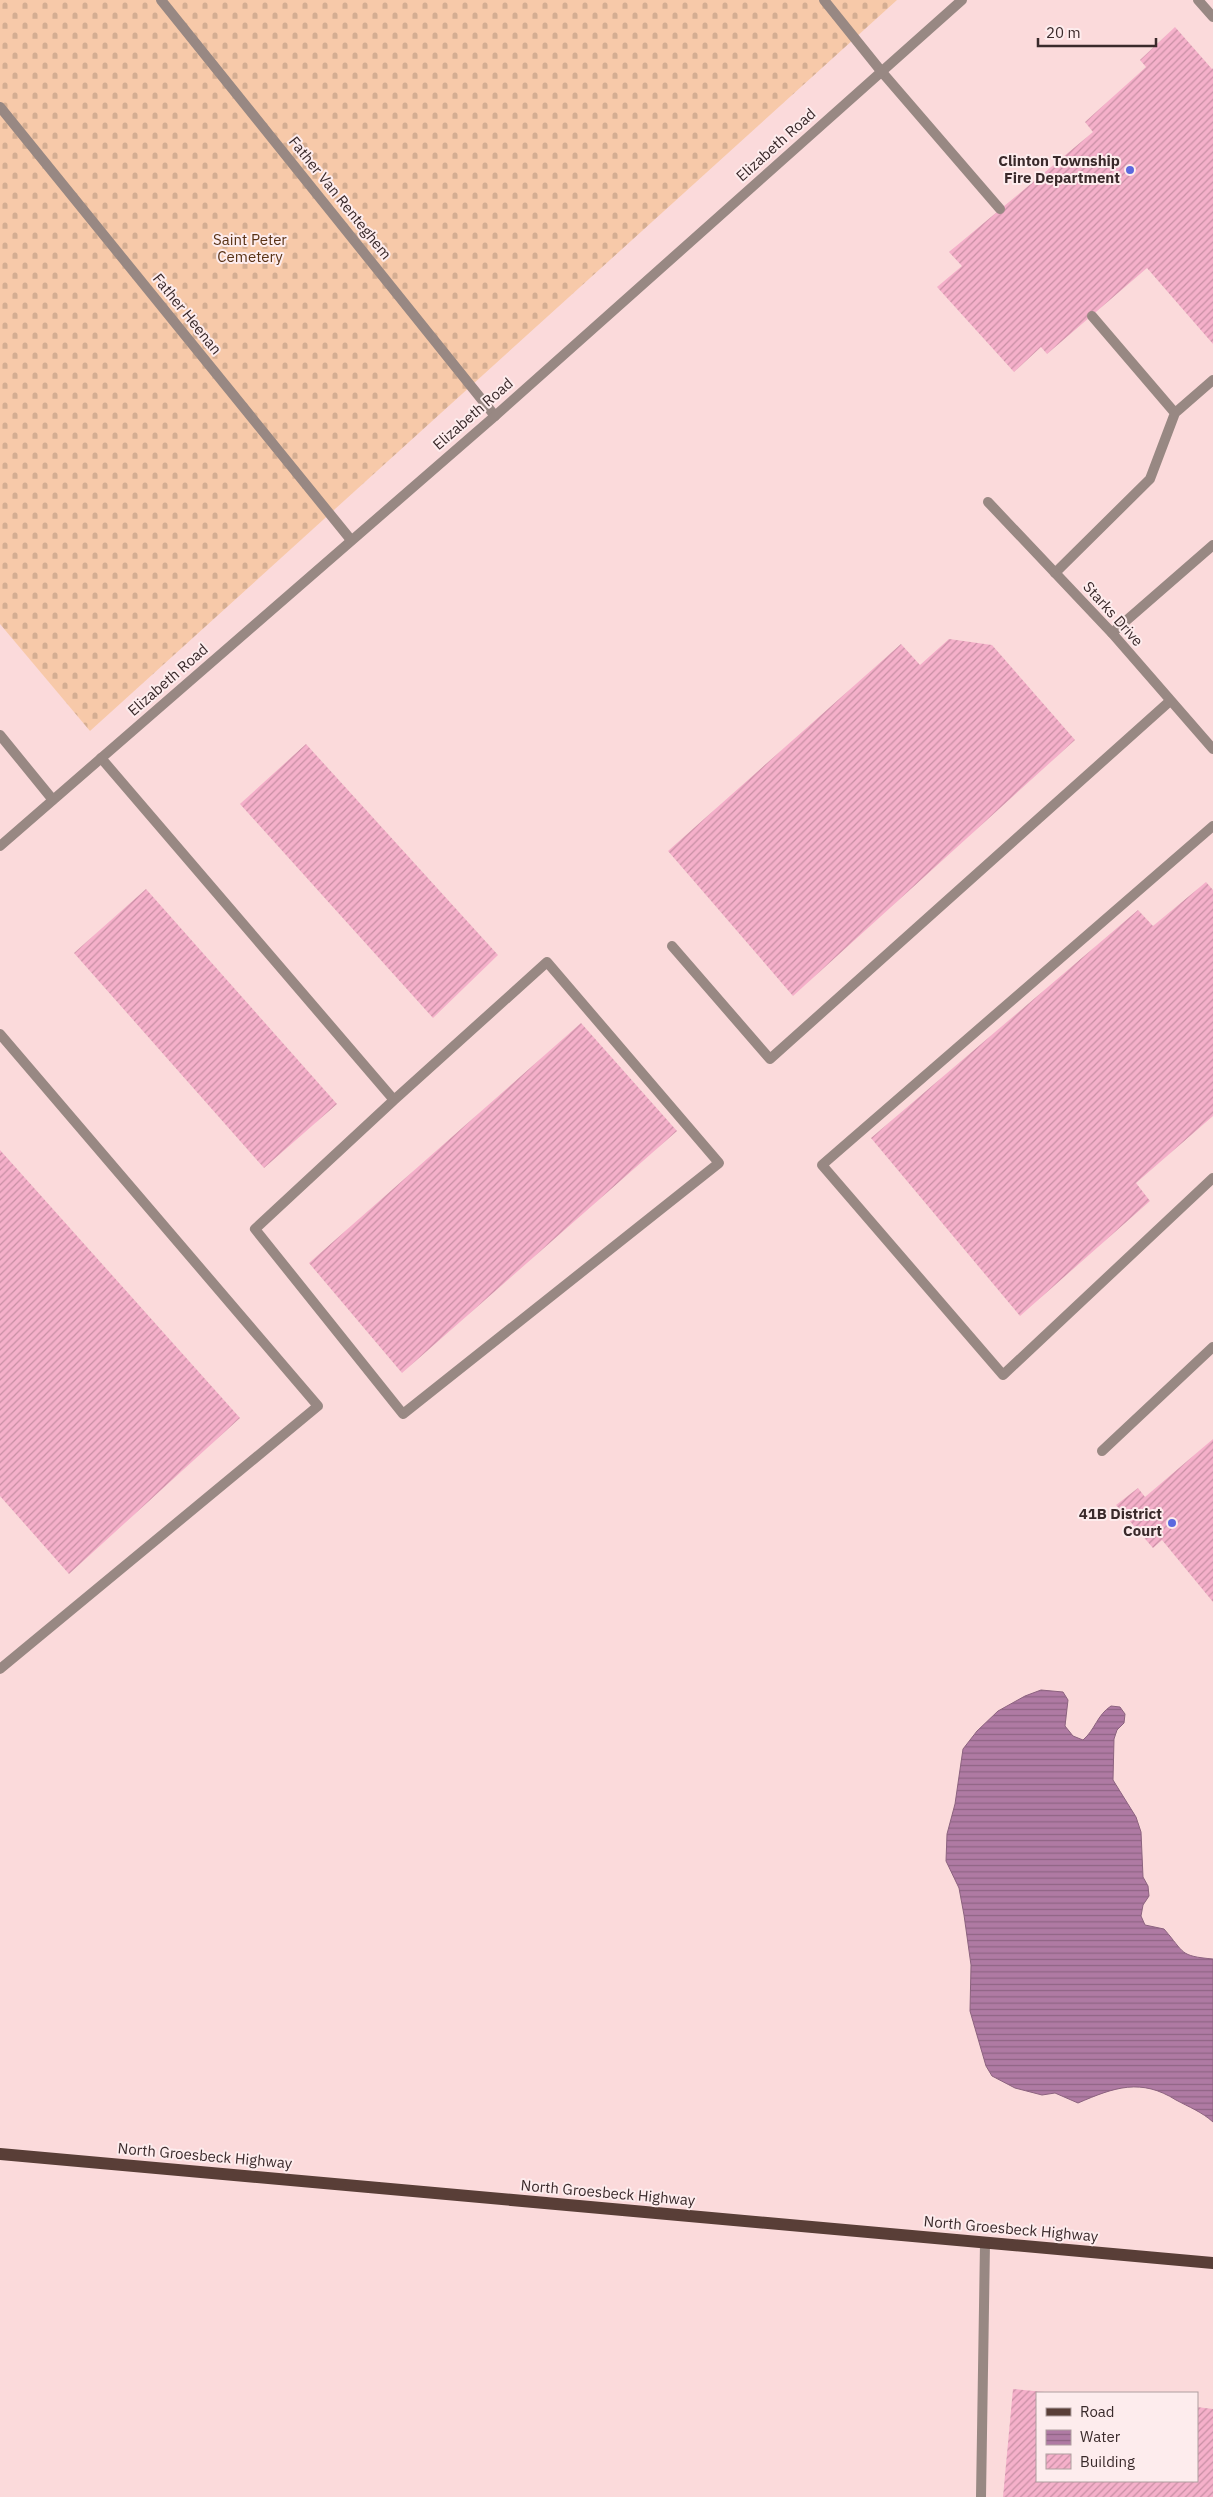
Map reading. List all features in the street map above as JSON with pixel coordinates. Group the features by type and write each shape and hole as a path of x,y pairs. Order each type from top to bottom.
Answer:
{"main road":[{"name":"North Groesbeck Highway","path":"0,2154 1213,2263"}],"street":[{"name":"Father Van Renteghem","path":"161,0 495,416"},
{"path":"824,0 880,71 1000,209"},
{"name":"Elizabeth Road","path":"0,846 495,416 880,71 962,0"},
{"path":"1198,0 1213,17"},
{"name":"Father Heenan","path":"0,106 351,540"},
{"path":"1092,316 1175,413"},
{"path":"1055,573 1150,478 1175,413 1213,380"},
{"name":"Starks Drive","path":"988,502 1112,633 1213,749"},
{"path":"1112,633 1213,545"},
{"path":"672,946 770,1059 1170,700"},
{"path":"0,735 53,800"},
{"path":"101,758 394,1100"},
{"path":"1213,826 822,1165 1003,1374 1213,1178"},
{"path":"547,962 719,1163 403,1414 255,1229 394,1100 547,962"},
{"path":"0,1669 318,1406 1,1039"},
{"path":"1102,1451 1213,1347"},
{"path":"981,2497 985,2243"}],"green space":[{"name":"Saint Peter Cemetery","path":"0,0 897,0 90,731 0,624"}],"water":[{"path":"1041,1690 1063,1692 1068,1700 1065,1726 1073,1736 1083,1740 1102,1714 1111,1706 1120,1707 1125,1714 1124,1723 1117,1730 1114,1739 1113,1780 1136,1817 1141,1832 1143,1877 1148,1886 1149,1896 1143,1905 1141,1916 1145,1925 1164,1929 1188,1955 1213,1959 1213,2122 1195,2110 1163,2093 1151,2089 1128,2087 1116,2089 1078,2103 1055,2093 1042,2095 1015,2088 992,2076 986,2066 970,2011 971,1965 959,1888 946,1861 947,1834 955,1804 963,1749 977,1731 998,1711 1025,1696"}],"building":[{"name":"Clinton Township Fire Department","path":"1175,27 1213,68 1213,344 1147,268 1047,354 1041,347 1014,372 937,287 962,266 949,252 1093,132 1085,122 1146,67 1140,60"},
{"path":"949,639 992,645 1075,740 793,996 668,851 901,644 920,665"},
{"path":"306,744 498,955 433,1018 240,804"},
{"path":"1206,882 1213,890 1213,1116 1136,1183 1150,1201 1020,1316 871,1138 1138,910 1153,926"},
{"path":"146,889 337,1104 264,1168 74,953"},
{"path":"581,1023 677,1131 402,1373 309,1263"},
{"path":"0,1150 240,1418 69,1574 0,1496"},
{"name":"41B District Court","path":"1213,1439 1213,1602 1162,1540 1153,1548 1116,1505 1138,1488 1145,1497"},
{"path":"1013,2389 1044,2392 1036,2392 1036,2482 1198,2482 1198,2407 1213,2409 1213,2497 1003,2497"}],"place":[{"name":"Clinton Township Fire Department","path":"1130,170"},
{"name":"41B District Court","path":"1172,1523"}]}
